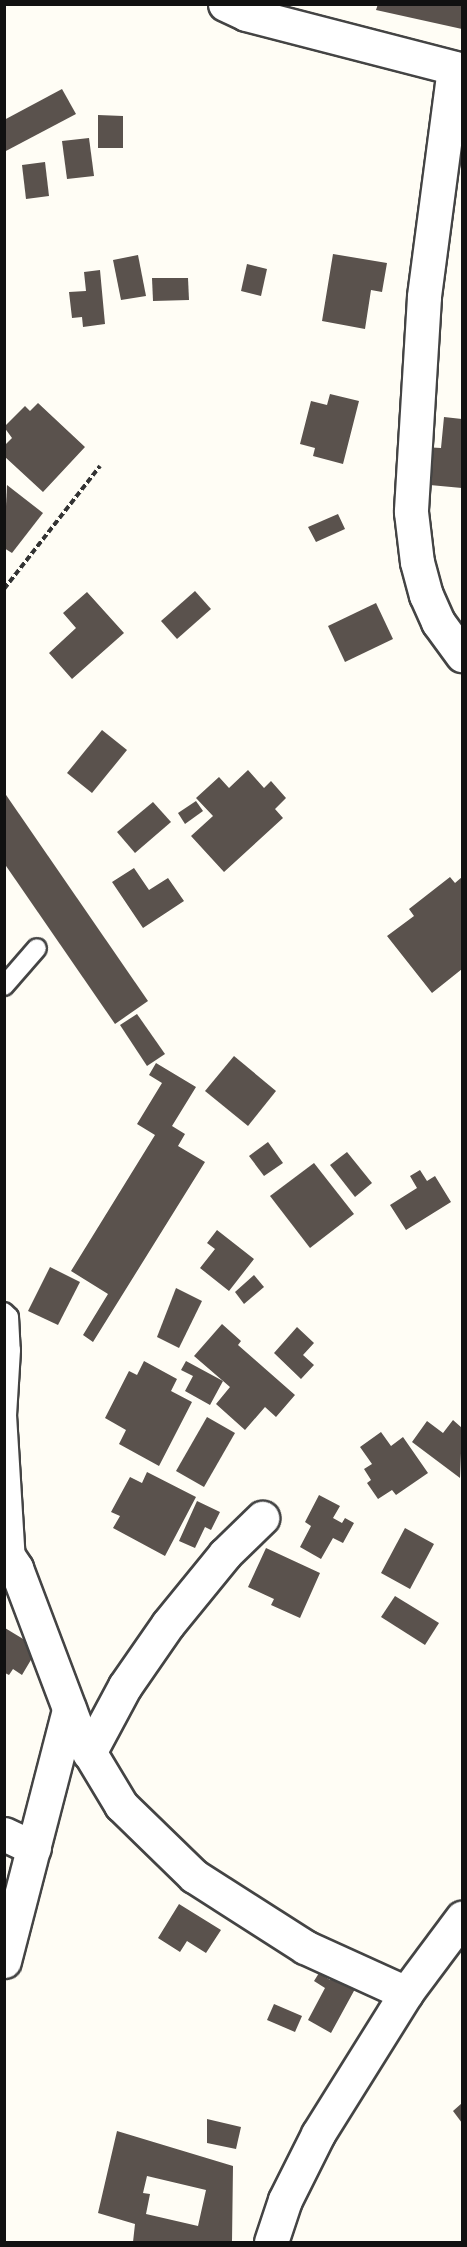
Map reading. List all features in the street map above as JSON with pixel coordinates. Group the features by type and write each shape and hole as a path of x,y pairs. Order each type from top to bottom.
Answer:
{"street":[{"path":"225,4 257,17 458,69 424,297 411,512 417,561 426,595 438,622 462,655"},
{"path":"89,1753 125,1686 168,1624 225,1554 262,1518"},
{"path":"8,1555 69,1709 89,1753 121,1805 195,1876 305,1947 406,1993"},
{"path":"4,1961 69,1709"},
{"path":"4,1834 34,1848"},
{"path":"271,2242 285,2200 318,2134 406,1993 462,1918"}],"lane":[{"path":"4,986 37,948"},
{"path":"4,1312 9,1317 11,1350 7,1415 8,1555"}],"path":[{"path":"4,589 100,466"}],"building":[{"path":"378,4 462,4 462,29 376,10"},
{"path":"62,89 76,114 4,152 4,120"},
{"path":"98,115 123,116 123,148 98,148"},
{"path":"89,138 94,176 67,179 62,141"},
{"path":"45,162 49,196 26,199 22,165"},
{"path":"333,254 387,263 382,292 371,290 365,329 322,321"},
{"path":"138,255 146,296 121,300 113,260"},
{"path":"247,264 267,269 261,296 241,291"},
{"path":"100,270 105,324 83,327 82,317 72,318 69,292 86,291 84,272"},
{"path":"152,278 188,278 189,300 153,301"},
{"path":"330,394 359,401 343,464 313,456 315,448 300,444 311,401 327,405"},
{"path":"38,403 85,447 43,492 4,456 4,446 12,438 4,427 25,406 30,411"},
{"path":"444,417 462,419 462,488 419,484 423,447 441,448"},
{"path":"7,485 43,513 12,553 4,548"},
{"path":"338,514 345,529 316,542 308,527"},
{"path":"195,591 211,609 177,639 161,621"},
{"path":"87,592 124,633 72,679 49,653 76,628 63,613"},
{"path":"376,603 393,639 345,662 328,626"},
{"path":"102,730 127,750 92,793 67,773"},
{"path":"248,770 264,788 271,781 286,798 275,809 283,818 224,872 191,836 213,816 196,798 219,777 229,788"},
{"path":"4,792 148,1001 115,1024 4,863"},
{"path":"196,801 203,811 185,824 178,813"},
{"path":"153,802 171,822 135,853 117,832"},
{"path":"134,868 149,890 168,878 184,901 143,928 112,882"},
{"path":"450,877 455,883 462,877 462,969 432,993 387,936 414,916 409,909"},
{"path":"137,1014 165,1054 147,1066 120,1025"},
{"path":"234,1056 276,1091 248,1126 205,1091"},
{"path":"156,1063 196,1087 172,1126 185,1134 178,1146 205,1162 93,1342 83,1335 108,1294 71,1271 155,1135 137,1124 162,1083 149,1075"},
{"path":"268,1142 283,1163 264,1176 249,1156"},
{"path":"347,1152 372,1183 355,1197 330,1165"},
{"path":"314,1163 354,1214 310,1248 270,1196"},
{"path":"420,1170 427,1181 435,1176 451,1202 406,1230 390,1205 417,1188 410,1176"},
{"path":"217,1230 254,1259 229,1291 200,1268 215,1249 207,1243"},
{"path":"50,1267 80,1282 58,1325 28,1311"},
{"path":"254,1275 264,1287 244,1304 235,1292"},
{"path":"176,1288 202,1301 179,1348 157,1337"},
{"path":"222,1324 241,1341 238,1345 295,1395 276,1417 265,1407 245,1430 216,1404 230,1387 194,1356"},
{"path":"297,1327 314,1343 303,1355 314,1365 301,1379 274,1353"},
{"path":"144,1361 177,1379 171,1391 192,1402 159,1466 119,1444 126,1430 105,1418 129,1371 137,1375"},
{"path":"186,1361 223,1381 210,1405 185,1391 193,1376 181,1370"},
{"path":"207,1417 235,1433 204,1487 176,1471"},
{"path":"453,1420 462,1428 460,1478 412,1442 427,1421 443,1433"},
{"path":"381,1432 391,1446 403,1437 428,1473 396,1495 392,1490 378,1499 367,1483 371,1480 364,1469 372,1464 360,1447"},
{"path":"147,1472 196,1497 165,1556 113,1528 120,1516 111,1512 130,1477 142,1483"},
{"path":"319,1495 340,1506 333,1518 342,1523 345,1518 354,1523 343,1543 333,1538 321,1559 300,1547 311,1526 305,1522"},
{"path":"197,1501 220,1512 211,1530 205,1527 195,1548 179,1541"},
{"path":"405,1528 434,1544 410,1589 381,1573"},
{"path":"266,1548 320,1573 300,1618 271,1605 274,1599 248,1587"},
{"path":"395,1596 439,1623 425,1645 381,1617"},
{"path":"5,1628 38,1648 22,1675 13,1669 9,1675 5,1673"},
{"path":"179,1904 221,1930 206,1953 187,1941 180,1952 158,1938"},
{"path":"319,1973 330,1980 333,1976 355,1989 331,2033 308,2020 325,1988 314,1981"},
{"path":"274,2004 302,2016 295,2032 267,2020"},
{"path":"462,2103 462,2123 453,2111"},
{"path":"207,2119 241,2127 236,2149 207,2143"},
{"path":"117,2131 233,2166 232,2242 133,2242 135,2224 98,2213","holes":["147,2176 206,2190 198,2226 146,2214 150,2194 143,2193"]}]}
